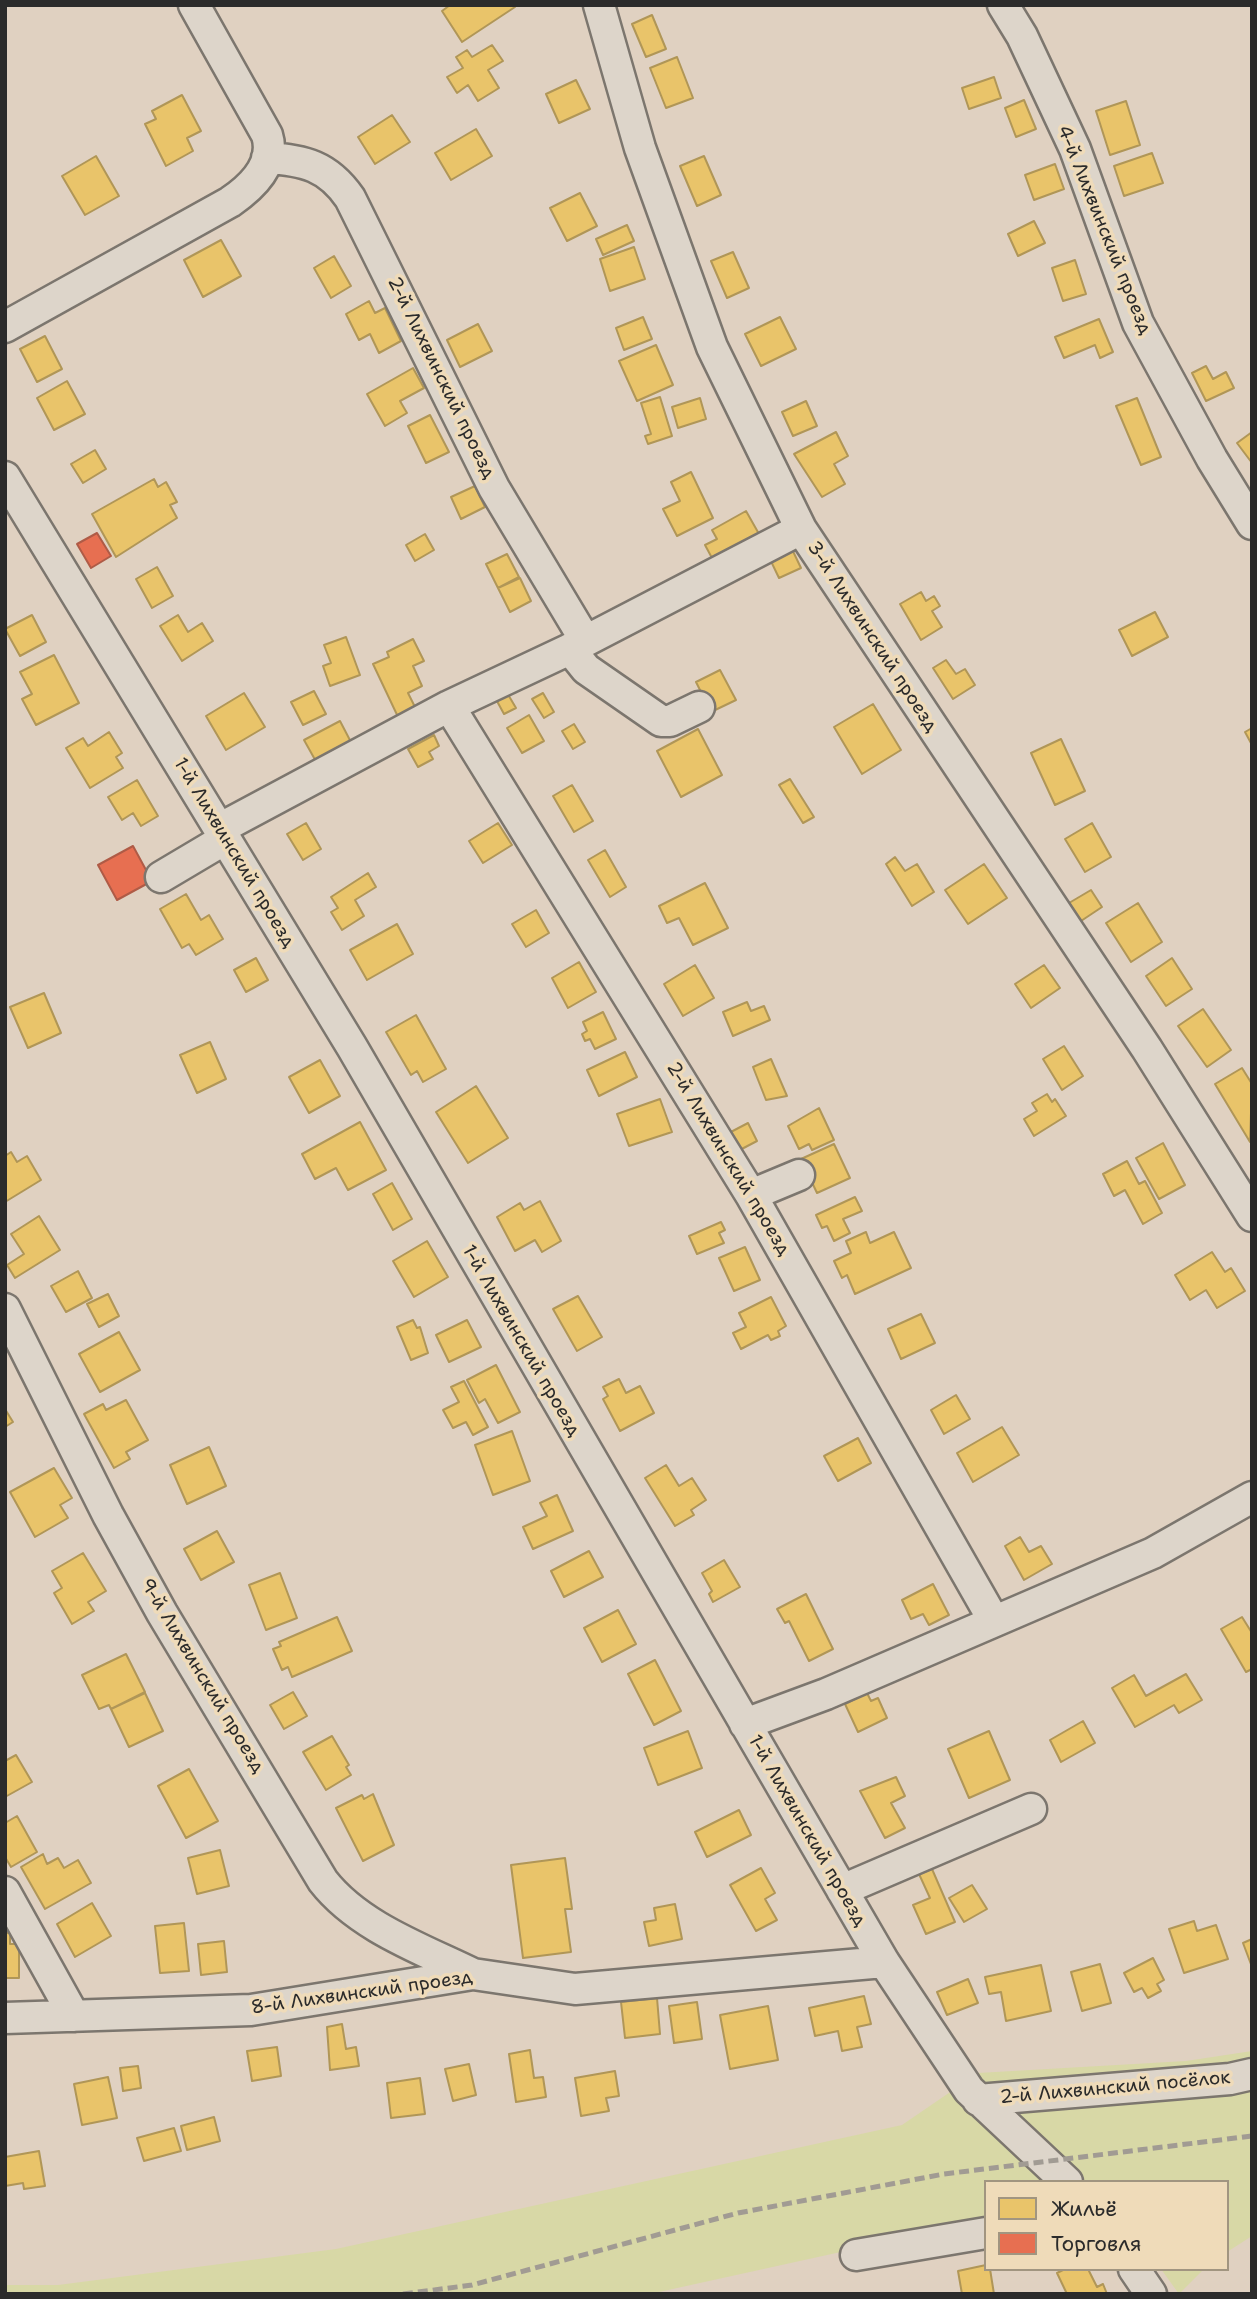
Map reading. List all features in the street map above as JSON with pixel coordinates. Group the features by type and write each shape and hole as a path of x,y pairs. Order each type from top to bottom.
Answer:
{"street":[{"path":"5,327 230,202 258,179 267,158 269,140 259,117 194,5"},
{"name":"3-й Лихвинский проезд","path":"599,5 640,148 712,347 801,530 1147,1049 1252,1216"},
{"name":"4-й Лихвинский проезд","path":"1003,5 1022,36 1074,149 1138,323 1212,459 1252,524"},
{"name":"2-й Лихвинский проезд","path":"267,158 299,161 324,171 339,181 350,198 494,488 577,645 586,669 661,721 670,721 699,707"},
{"name":"1-й Лихвинский проезд","path":"5,477 352,1047 884,1962 960,2078 978,2100 1065,2180"},
{"path":"161,877 222,834 449,705 577,645 801,530"},
{"name":"2-й Лихвинский проезд","path":"449,705 751,1195 994,1621"},
{"path":"751,1195 799,1175"},
{"name":"9-й Лихвинский проезд","path":"10,1327 162,1613 323,1881 339,1900 358,1915 473,1974"},
{"path":"745,1724 827,1694 1153,1553 1252,1497"},
{"path":"842,1890 1031,1809"},
{"path":"5,1892 74,2015"},
{"name":"8-й Лихвинский проезд","path":"5,2018 251,2010 473,1974 575,1989 884,1962"},
{"name":"2-й Лихвинский посёлок","path":"978,2100 1230,2079 1252,2074"},
{"path":"856,2255 984,2233"},
{"path":"1135,2271 1151,2294"}],"green space":[{"path":"1252,2051 1252,2236 1229,2251 1229,2180 984,2180 984,2220 650,2294 5,2294 5,2285 58,2285 336,2249 902,2125 978,2073 1186,2061"},
{"path":"1162,2271 1202,2271 1179,2294"}],"building: Жильё":[{"path":"450,5 515,7 462,42 442,11"},
{"path":"652,15 666,49 646,57 632,24"},
{"path":"492,45 503,61 488,70 499,88 478,101 468,85 457,93 447,77 463,68 456,57 467,50 472,57"},
{"path":"677,57 693,98 666,108 650,68"},
{"path":"994,77 1001,98 969,109 962,88"},
{"path":"576,80 590,109 559,123 546,94"},
{"path":"182,95 201,131 187,138 193,151 166,166 145,124 156,119 152,111"},
{"path":"1024,100 1036,129 1016,137 1005,108"},
{"path":"1126,101 1140,145 1110,155 1096,111"},
{"path":"392,115 410,142 375,164 358,137"},
{"path":"476,129 492,156 451,180 435,153"},
{"path":"1152,153 1163,183 1124,196 1114,166"},
{"path":"96,156 119,196 85,215 62,176"},
{"path":"704,156 721,195 697,206 680,166"},
{"path":"1055,164 1064,189 1034,200 1025,175"},
{"path":"580,193 597,226 567,241 550,208"},
{"path":"1034,221 1045,243 1018,256 1008,234"},
{"path":"627,225 634,241 603,255 596,239"},
{"path":"221,240 241,276 203,297 184,260"},
{"path":"634,247 645,279 610,291 600,259"},
{"path":"733,252 749,288 727,298 711,261"},
{"path":"334,256 351,286 331,298 314,268"},
{"path":"1075,260 1086,294 1063,301 1052,268"},
{"path":"369,301 375,313 385,308 401,341 379,353 370,334 359,340 346,314"},
{"path":"643,317 652,339 624,350 616,328"},
{"path":"780,317 796,349 761,366 745,334"},
{"path":"1099,319 1113,352 1100,358 1095,345 1064,358 1055,337"},
{"path":"478,324 492,351 460,367 447,340"},
{"path":"45,336 62,369 37,382 20,349"},
{"path":"656,345 673,385 637,401 619,361"},
{"path":"1206,366 1213,379 1226,372 1234,388 1206,401 1192,373"},
{"path":"413,368 424,388 400,401 407,413 385,426 367,394"},
{"path":"67,381 85,414 54,430 37,398"},
{"path":"660,397 672,436 648,444 645,436 651,434 641,403"},
{"path":"700,398 706,419 678,428 672,407"},
{"path":"1137,398 1161,457 1141,465 1116,406"},
{"path":"806,401 817,426 793,436 782,412"},
{"path":"430,415 449,452 426,463 408,426"},
{"path":"836,432 848,456 834,464 845,484 822,497 794,454"},
{"path":"1252,432 1252,463 1237,443"},
{"path":"95,450 106,469 83,483 71,464"},
{"path":"691,472 713,518 677,536 663,509 680,501 671,482"},
{"path":"154,479 158,487 166,482 177,502 170,505 177,518 116,557 92,514"},
{"path":"475,486 485,507 461,519 451,497"},
{"path":"746,511 763,541 742,552 738,544 712,558 705,545 717,539 712,530"},
{"path":"425,534 434,550 415,561 406,545"},
{"path":"790,545 801,568 779,578 768,555"},
{"path":"507,554 519,577 498,588 486,564"},
{"path":"157,567 173,596 152,608 136,579"},
{"path":"520,578 531,601 510,612 498,588"},
{"path":"921,592 926,601 934,596 940,606 932,611 942,627 921,640 900,604"},
{"path":"1155,612 1168,637 1132,656 1119,630"},
{"path":"32,615 46,642 20,656 5,629"},
{"path":"178,615 188,632 202,623 213,641 182,661 160,626"},
{"path":"346,637 360,675 330,686 323,666 331,663 324,645"},
{"path":"413,639 424,661 413,666 422,686 408,693 417,711 399,719 373,664 389,657 387,652"},
{"path":"54,655 79,703 36,725 22,699 32,694 20,672"},
{"path":"946,660 956,674 965,669 975,685 953,699 933,668"},
{"path":"720,670 736,700 711,712 696,682"},
{"path":"503,686 516,708 504,714 492,692"},
{"path":"314,691 326,714 303,725 291,702"},
{"path":"244,693 265,727 226,750 206,716"},
{"path":"543,693 554,712 544,718 532,699"},
{"path":"873,704 901,750 862,774 834,727"},
{"path":"529,715 544,741 522,753 507,728"},
{"path":"340,721 353,746 318,765 304,740"},
{"path":"574,724 585,742 573,749 562,731"},
{"path":"1252,728 1252,745 1245,732"},
{"path":"698,729 722,775 681,797 657,751"},
{"path":"109,732 122,753 116,757 123,768 90,788 66,748 83,738 88,746"},
{"path":"434,735 439,746 429,752 433,759 418,767 408,749"},
{"path":"1061,739 1085,791 1055,805 1031,753"},
{"path":"790,779 814,817 803,823 779,785"},
{"path":"137,780 158,816 141,826 133,813 122,820 108,797"},
{"path":"572,785 593,821 574,832 553,796"},
{"path":"306,823 321,849 303,860 287,834"},
{"path":"498,823 512,845 483,863 469,841"},
{"path":"1092,823 1111,857 1085,872 1065,839"},
{"path":"605,850 626,887 610,897 588,860"},
{"path":"895,857 905,871 917,864 934,892 912,906 886,864"},
{"path":"984,864 1007,898 968,924 945,890"},
{"path":"368,873 376,887 355,900 364,916 342,930 331,912 338,908 331,897"},
{"path":"705,883 728,928 693,945 679,918 667,923 659,906"},
{"path":"1091,890 1102,907 1081,921 1069,903"},
{"path":"186,894 201,920 209,915 223,939 196,955 189,944 182,948 160,909"},
{"path":"1138,903 1162,942 1131,962 1106,923"},
{"path":"536,910 549,933 526,947 512,924"},
{"path":"397,924 413,954 367,980 350,950"},
{"path":"256,958 268,980 246,992 234,970"},
{"path":"1172,958 1192,989 1166,1006 1146,976"},
{"path":"579,962 596,992 568,1008 552,978"},
{"path":"695,965 714,998 683,1016 664,984"},
{"path":"1044,965 1060,988 1031,1008 1015,984"},
{"path":"44,993 61,1033 28,1048 10,1007"},
{"path":"747,1002 751,1011 764,1006 770,1020 733,1036 723,1012"},
{"path":"1203,1009 1231,1050 1207,1067 1178,1026"},
{"path":"603,1012 616,1039 595,1049 590,1039 585,1041 582,1034 587,1031 583,1022"},
{"path":"416,1015 446,1069 423,1082 417,1071 411,1075 386,1032"},
{"path":"210,1042 226,1079 197,1093 180,1055"},
{"path":"1064,1046 1083,1076 1062,1090 1043,1059"},
{"path":"625,1052 637,1077 599,1096 587,1070"},
{"path":"771,1059 787,1096 766,1100 753,1067"},
{"path":"320,1060 340,1096 309,1113 289,1077"},
{"path":"1242,1068 1252,1084 1250,1142 1215,1084"},
{"path":"476,1086 508,1138 468,1163 436,1112"},
{"path":"1047,1094 1052,1102 1055,1099 1066,1116 1034,1136 1024,1119 1037,1111 1032,1103"},
{"path":"660,1099 672,1132 629,1146 617,1114"},
{"path":"819,1108 834,1140 812,1150 809,1144 799,1149 788,1126"},
{"path":"360,1122 386,1170 348,1190 336,1168 315,1179 302,1154"},
{"path":"748,1123 757,1141 736,1152 727,1134"},
{"path":"1163,1143 1185,1185 1159,1199 1136,1158"},
{"path":"834,1144 850,1178 817,1193 801,1159"},
{"path":"11,1152 17,1162 27,1156 41,1180 5,1202 5,1156"},
{"path":"1127,1161 1139,1184 1145,1181 1162,1213 1143,1224 1125,1190 1114,1196 1103,1174"},
{"path":"392,1183 412,1219 393,1230 373,1194"},
{"path":"855,1197 862,1211 843,1219 850,1233 834,1241 827,1226 822,1228 816,1215"},
{"path":"540,1201 561,1241 542,1252 535,1240 515,1251 497,1217 520,1203 524,1210"},
{"path":"39,1216 60,1250 15,1278 7,1265 24,1254 11,1234"},
{"path":"721,1222 725,1230 719,1233 724,1243 697,1254 689,1236"},
{"path":"866,1232 870,1243 894,1232 911,1268 855,1294 847,1275 842,1278 834,1261 851,1253 846,1241"},
{"path":"427,1241 448,1277 414,1297 393,1261"},
{"path":"745,1247 760,1280 734,1291 719,1258"},
{"path":"1212,1252 1225,1272 1231,1268 1245,1291 1217,1308 1206,1290 1190,1300 1175,1275"},
{"path":"78,1271 92,1298 66,1312 51,1286"},
{"path":"108,1294 119,1316 99,1327 87,1304"},
{"path":"578,1296 602,1337 577,1351 553,1309"},
{"path":"771,1297 786,1326 778,1331 780,1336 771,1340 768,1335 741,1349 733,1333 746,1327 739,1313"},
{"path":"921,1314 935,1343 901,1359 888,1329"},
{"path":"413,1320 417,1328 420,1327 428,1353 411,1360 397,1327"},
{"path":"467,1320 481,1347 449,1362 436,1335"},
{"path":"119,1332 140,1370 100,1392 79,1354"},
{"path":"496,1365 520,1412 498,1423 485,1399 479,1403 467,1380"},
{"path":"619,1379 626,1393 640,1386 654,1413 620,1431 603,1399 608,1396 603,1387"},
{"path":"464,1381 488,1427 473,1435 466,1422 453,1428 443,1410 459,1402 451,1387"},
{"path":"956,1395 970,1419 944,1434 931,1410"},
{"path":"126,1400 148,1440 126,1452 130,1459 114,1468 84,1414 103,1404 106,1410"},
{"path":"5,1409 13,1422 5,1427"},
{"path":"1002,1427 1019,1455 973,1482 957,1453"},
{"path":"512,1431 530,1481 493,1495 475,1445"},
{"path":"858,1438 871,1463 838,1481 824,1456"},
{"path":"209,1447 226,1486 187,1504 170,1465"},
{"path":"666,1465 679,1486 692,1478 706,1500 691,1510 694,1515 675,1526 645,1478"},
{"path":"54,1468 72,1498 60,1505 68,1518 35,1537 10,1492"},
{"path":"557,1495 573,1531 533,1549 523,1527 547,1516 540,1503"},
{"path":"217,1531 234,1562 201,1580 184,1549"},
{"path":"1020,1537 1029,1552 1041,1546 1052,1564 1024,1580 1005,1546"},
{"path":"589,1551 603,1577 564,1597 551,1571"},
{"path":"83,1553 106,1591 88,1602 94,1611 72,1624 54,1593 62,1588 52,1571"},
{"path":"724,1560 740,1587 713,1602 709,1594 712,1591 702,1573"},
{"path":"280,1573 297,1618 266,1630 249,1585"},
{"path":"933,1584 949,1615 929,1625 923,1614 911,1619 902,1600"},
{"path":"806,1594 833,1649 809,1661 789,1621 785,1623 777,1609"},
{"path":"618,1610 636,1644 602,1662 584,1628"},
{"path":"337,1617 352,1651 292,1677 288,1667 282,1670 273,1649 281,1646 279,1642"},
{"path":"1242,1617 1252,1633 1252,1669 1246,1672 1221,1629"},
{"path":"126,1654 145,1692 111,1709 109,1705 99,1709 82,1675"},
{"path":"655,1660 681,1711 654,1725 628,1674"},
{"path":"1186,1674 1202,1700 1179,1713 1174,1705 1135,1727 1112,1688 1134,1675 1146,1696"},
{"path":"293,1692 307,1716 284,1729 270,1705"},
{"path":"145,1693 163,1731 129,1747 111,1709"},
{"path":"867,1693 871,1701 878,1698 887,1718 858,1732 845,1704"},
{"path":"1083,1721 1095,1743 1061,1762 1050,1740"},
{"path":"688,1731 702,1768 658,1785 644,1748"},
{"path":"989,1731 1010,1780 969,1798 948,1749"},
{"path":"332,1736 349,1765 346,1767 351,1775 326,1790 303,1752"},
{"path":"16,1755 32,1782 5,1797 5,1761"},
{"path":"189,1769 218,1821 186,1838 158,1786"},
{"path":"896,1777 905,1796 891,1803 905,1828 885,1838 860,1791"},
{"path":"373,1794 394,1845 363,1861 336,1808 362,1795 364,1799"},
{"path":"739,1810 751,1835 707,1857 695,1832"},
{"path":"17,1816 37,1852 11,1867 5,1857 5,1823"},
{"path":"220,1850 229,1886 197,1894 188,1858"},
{"path":"43,1854 47,1864 58,1858 64,1868 78,1860 91,1883 45,1909 21,1867"},
{"path":"565,1858 572,1909 565,1909 571,1952 523,1958 511,1865"},
{"path":"761,1868 775,1893 765,1899 777,1920 756,1931 730,1885"},
{"path":"932,1869 955,1922 926,1934 913,1905 930,1898 919,1874"},
{"path":"972,1885 987,1909 964,1922 949,1898"},
{"path":"92,1903 111,1936 75,1957 57,1924"},
{"path":"675,1904 682,1939 649,1946 644,1922 656,1920 654,1908"},
{"path":"1194,1921 1197,1931 1216,1925 1228,1959 1184,1973 1169,1929"},
{"path":"184,1923 189,1971 160,1973 155,1926"},
{"path":"5,1933 10,1933 10,1944 19,1944 19,1978 5,1978"},
{"path":"1252,1939 1252,1967 1243,1943"},
{"path":"224,1941 227,1972 201,1975 198,1944"},
{"path":"1153,1958 1164,1980 1157,1984 1161,1991 1148,1998 1142,1988 1134,1992 1124,1973"},
{"path":"1100,1964 1111,2003 1082,2011 1071,1972"},
{"path":"1041,1965 1051,2011 1006,2021 1001,1992 989,1994 985,1977"},
{"path":"968,1979 978,2003 947,2015 937,1992"},
{"path":"864,1996 871,2024 857,2027 862,2047 842,2051 838,2031 815,2036 809,2008"},
{"path":"657,1998 660,2034 625,2038 621,2002"},
{"path":"697,2002 702,2039 674,2043 669,2006"},
{"path":"768,2006 778,2060 730,2069 720,2015"},
{"path":"342,2024 346,2049 356,2047 359,2066 330,2070 327,2027"},
{"path":"277,2047 281,2076 252,2081 247,2051"},
{"path":"530,2050 534,2078 543,2077 546,2097 516,2102 509,2054"},
{"path":"469,2064 476,2095 453,2101 445,2069"},
{"path":"138,2066 141,2088 123,2091 120,2068"},
{"path":"615,2071 619,2096 606,2098 609,2111 581,2116 575,2078"},
{"path":"108,2077 117,2118 82,2125 74,2084"},
{"path":"420,2078 425,2114 391,2118 387,2083"},
{"path":"214,2117 220,2141 187,2150 181,2126"},
{"path":"174,2128 181,2151 144,2161 137,2138"},
{"path":"39,2151 45,2186 24,2189 23,2183 5,2186 5,2157"},
{"path":"984,2265 984,2271 990,2271 994,2294 962,2294 958,2271"},
{"path":"1089,2271 1097,2287 1103,2284 1107,2294 1067,2294 1057,2273"}],"building: Торговля":[{"path":"97,533 111,556 91,568 77,544"},
{"path":"133,846 152,881 117,900 98,865"}],"railway":[{"path":"403,2294 472,2285 738,2213 944,2174 1252,2136"}]}
